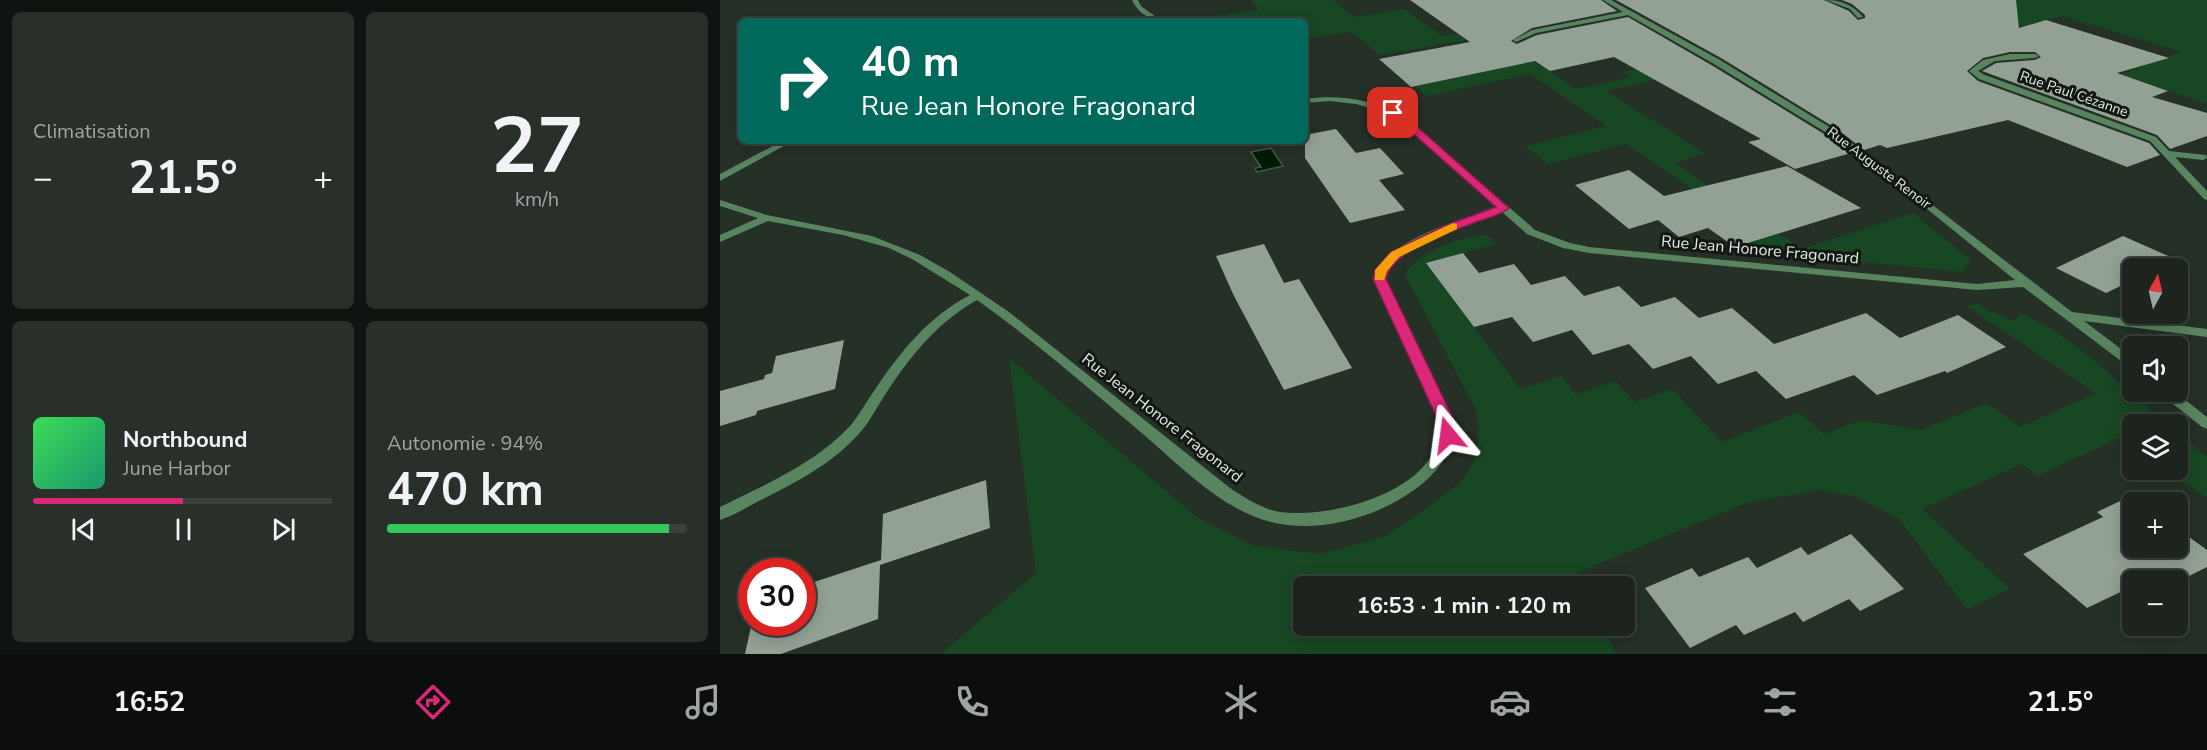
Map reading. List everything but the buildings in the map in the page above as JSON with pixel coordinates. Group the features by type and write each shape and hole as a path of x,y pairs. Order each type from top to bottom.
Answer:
{"street":[{"path":"1135,0 1138,7 1155,18"},
{"name":"Rue Auguste Renoir","path":"1606,0 1735,73 1833,133 1909,190 2025,284 2122,356"},
{"path":"1829,0 1852,8 1860,17"},
{"path":"1516,40 1534,31 1629,13"},
{"name":"Rue Paul Cézanne","path":"2035,56 2001,58 1977,66 1972,71 1982,77 2144,134 2159,143 2207,197"},
{"name":"Rue Jean Honore Fragonard","path":"1308,101 1331,99 1352,101 1393,113 1403,119 1531,232 1567,246 1977,287 2025,284"},
{"path":"720,178 783,144"},
{"path":"2169,154 2203,158"},
{"name":"Rue Jean Honore Fragonard","path":"720,203 769,217 845,231 894,247 916,257 1016,323 1215,484 1254,509 1276,517 1327,518 1355,513 1376,505 1417,480 1432,465 1443,449 1448,435 1445,418 1380,279 1381,270 1395,254 1448,229 1503,208"},
{"path":"720,239 769,217"},
{"path":"720,514 797,473 832,451 855,429 908,350 955,306 976,296"},
{"path":"2069,316 2207,333"},
{"path":"2180,402 2207,424"}],"green space":[{"path":"1251,0 1333,0 1354,17 1404,9 1442,36 1458,34 1466,40 1380,55 1352,32 1308,39 1308,18 1203,18 1258,10"},
{"path":"1955,0 2207,0 2207,104 2120,74 2182,52 2062,16 2024,26 1974,10"},
{"path":"1528,57 1576,89 1631,77 1623,72 1681,60 1703,69 1606,91 1705,153 1675,163 1802,249 1913,213 1971,260 1963,272 1735,247 1763,238 1627,144 1548,164 1525,146 1606,126 1531,74 1426,96 1415,86 1517,65"},
{"path":"1487,235 1496,244 1427,263 1520,389 1561,376 1576,394 1616,381 1634,402 1672,389 1722,442 1799,412 1824,434 1861,420 1920,430 1987,403 2020,427 2096,393 1965,305 1977,304 2015,321 2020,313 2059,334 2122,385 2122,402 2142,402 2156,414 2122,414 2122,440 2119,438 2037,476 2022,464 1922,509 2010,589 1967,609 1899,519 1855,496 1820,490 1749,502 1569,576 1293,576 1293,636 1606,636 1617,654 941,654 1036,573 1009,358 1199,519 1255,546 1320,554 1383,537 1422,512 1461,482 1472,465 1478,447 1479,428 1476,410 1405,275 1410,267 1429,253 1454,242"},
{"path":"2188,442 2207,456 2207,498 2180,480 2188,480"}],"shaded area":[{"path":"1271,148 1283,166 1257,172 1255,168 1261,167 1251,152"}],"slow traffic":[{"path":"1380,277 1381,270 1395,254 1453,227"}],"route":[{"path":"1393,113 1403,119 1503,208 1448,229 1395,254 1381,270 1380,279 1445,418 1448,435"}]}
